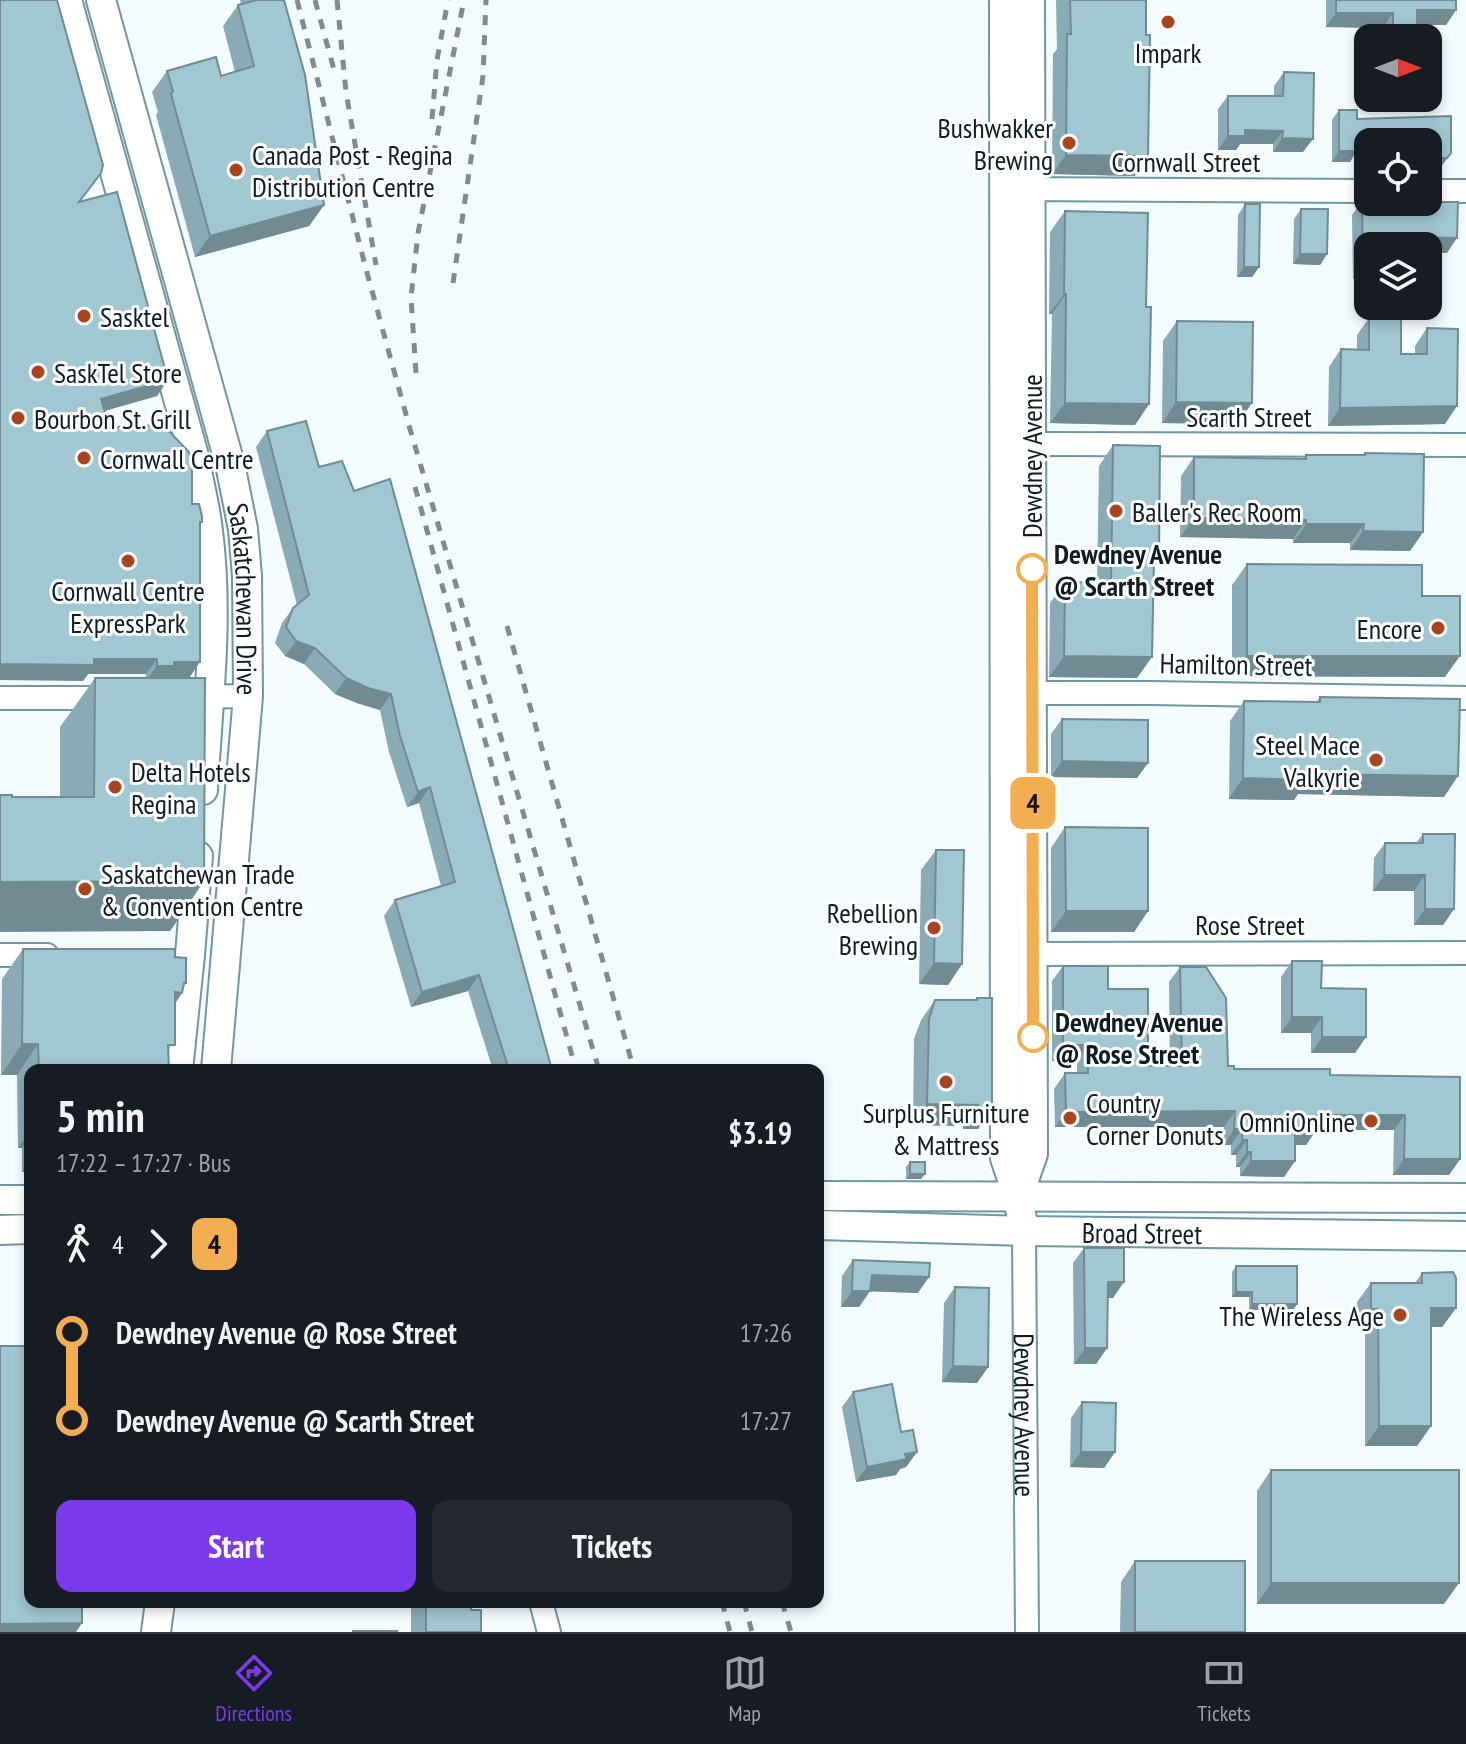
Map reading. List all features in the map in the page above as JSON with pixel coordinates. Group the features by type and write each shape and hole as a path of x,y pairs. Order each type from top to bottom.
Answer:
{"main road":[{"name":"Saskatchewan Drive","path":"67,0 193,452 208,531 213,625 200,827 183,955 178,1064"},
{"name":"Saskatchewan Drive","path":"101,0 230,464 238,498 247,576 248,696 216,1064"},
{"name":"Dewdney Avenue","path":"1004,0 1018,189 1031,444 1018,693 1005,1158 1018,1197 1024,1231"},
{"name":"Dewdney Avenue","path":"1018,1197 1033,1154 1033,954 1018,693 1018,189 1030,0"},
{"name":"Broad Street","path":"824,1196 1466,1198"},
{"path":"0,1200 24,1200"},
{"name":"Broad Street","path":"824,1225 1024,1231 1466,1236"},
{"path":"0,1230 24,1229"},
{"path":"143,1608 143,1632"},
{"path":"156,1632 159,1608"}],"street":[{"name":"Cornwall Street","path":"1018,189 1354,191"},
{"path":"1442,191 1466,191"},
{"name":"Scarth Street","path":"1031,444 1466,445"},
{"name":"Hamilton Street","path":"1018,693 1466,698"},
{"path":"179,697 248,696"},
{"path":"0,698 134,697"},
{"name":"Rose Street","path":"1033,954 1466,953"},
{"path":"0,955 73,955"},
{"path":"183,955 225,956"},
{"name":"Dewdney Avenue","path":"1024,1231 1027,1632"},
{"path":"543,1608 549,1632"}],"building":[{"path":"0,0 57,0 103,165 101,173 79,202 117,192 168,380 101,399 110,430 124,425 164,426 189,452 192,504 199,504 202,516 200,662 174,662 174,666 157,666 157,659 94,659 94,665 0,664"},
{"name":"Canada Post - Regina Distribution Centre","path":"257,0 284,0 305,75 324,205 210,236 167,71 216,57 221,76 254,66 238,5"},
{"path":"1070,0 1146,0 1146,35 1150,35 1148,156 1066,155"},
{"path":"1336,0 1456,0 1456,10 1417,10 1417,24 1393,24 1393,13 1336,13"},
{"path":"1284,72 1314,73 1313,139 1282,138 1283,131 1245,130 1245,136 1228,136 1228,96 1283,96"},
{"path":"1339,110 1354,110 1357,119 1451,116 1451,153 1447,158 1442,158 1442,128 1354,128 1354,151 1339,151"},
{"path":"1442,202 1458,202 1457,238 1442,238 1442,232 1362,232 1362,216 1442,216"},
{"path":"1245,204 1260,204 1259,267 1244,267"},
{"path":"1301,209 1328,209 1327,254 1300,254"},
{"path":"1065,211 1148,213 1146,307 1151,307 1149,404 1065,403"},
{"path":"1369,320 1401,320 1401,354 1427,354 1427,328 1458,329 1457,406 1340,408 1341,349 1369,350"},
{"path":"1177,321 1253,322 1252,403 1176,402"},
{"path":"306,421 319,467 342,461 354,491 390,479 550,1064 507,1064 479,975 422,992 395,900 455,882 430,787 418,792 400,736 391,694 346,678 315,648 296,641 286,627 293,608 309,595 267,431"},
{"path":"1113,445 1160,446 1159,560 1154,560 1152,657 1064,656 1065,582 1111,583"},
{"path":"1424,454 1423,532 1363,531 1364,524 1306,524 1306,520 1194,518 1194,457 1306,459 1306,455"},
{"path":"1247,564 1422,565 1422,596 1460,596 1460,656 1247,656"},
{"path":"95,678 205,678 204,881 0,882 0,795 94,797"},
{"path":"1320,697 1460,699 1458,776 1308,774 1308,780 1243,778 1244,701 1320,702"},
{"path":"1062,719 1148,720 1148,763 1062,761"},
{"path":"1065,827 1148,828 1148,911 1066,911"},
{"path":"1423,834 1455,834 1454,909 1425,909 1425,875 1384,875 1385,843 1423,843"},
{"path":"936,850 964,850 962,964 934,963"},
{"path":"23,949 175,949 175,957 186,958 186,983 182,993 175,992 175,1045 168,1045 169,1064 39,1064 38,1044 22,1044"},
{"path":"1292,961 1322,961 1321,988 1366,989 1366,1037 1322,1037 1322,1017 1292,1017"},
{"path":"1063,966 1108,966 1108,989 1148,989 1148,1066 1182,1066 1180,967 1206,967 1226,998 1228,1066 1234,1066 1234,1069 1330,1069 1330,1075 1460,1077 1460,1159 1404,1159 1405,1115 1317,1115 1317,1130 1295,1129 1295,1161 1251,1161 1247,1140 1242,1140 1242,1129 1234,1129 1235,1111 1066,1112 1065,1073 1088,1073 1088,1045 1063,1045"},
{"name":"Surplus Furniture & Mattress","path":"992,998 992,1108 927,1104 929,1019 935,1000"},
{"path":"910,1162 925,1162 925,1174 910,1174"},
{"path":"1084,1248 1124,1248 1124,1282 1108,1282 1107,1348 1085,1348"},
{"path":"853,1260 930,1263 929,1277 872,1275 870,1291 852,1291"},
{"path":"1236,1266 1297,1266 1297,1304 1252,1304 1252,1292 1236,1292"},
{"path":"1453,1272 1456,1278 1456,1308 1431,1308 1431,1426 1379,1426 1378,1309 1371,1309 1371,1283 1422,1283 1422,1273"},
{"path":"955,1287 989,1288 988,1367 953,1366"},
{"path":"0,1346 24,1346 24,1608 82,1608 82,1623 0,1624"},
{"path":"892,1384 901,1432 913,1430 917,1452 905,1454 907,1459 867,1467 853,1392"},
{"path":"1082,1402 1116,1403 1115,1452 1081,1452"},
{"path":"1271,1470 1459,1470 1459,1583 1271,1583"},
{"path":"1135,1561 1245,1561 1245,1632 1135,1632"},
{"path":"426,1608 481,1610 481,1632 426,1632"},
{"path":"397,1631 397,1632 353,1632"}],"railway":[{"path":"297,0 410,429 597,1064"},
{"path":"315,0 336,77"},
{"path":"337,0 346,92 376,265"},
{"path":"432,119 437,60 448,0"},
{"path":"416,373 411,298 418,233 464,0"},
{"path":"453,283 483,76 486,0"},
{"path":"415,487 574,1064"},
{"path":"507,626 632,1064"},
{"path":"724,1608 730,1632"},
{"path":"746,1608 752,1632"},
{"path":"784,1608 791,1632"}],"bus line":[{"name":"4","path":"1032,569 1033,1037"}],"place":[{"name":"Impark","path":"1168,22"},
{"name":"Bushwakker Brewing","path":"1069,143"},
{"name":"Canada Post - Regina Distribution Centre","path":"236,170"},
{"name":"Sasktel","path":"84,316"},
{"name":"SaskTel Store","path":"38,372"},
{"name":"Bourbon St. Grill","path":"18,418"},
{"name":"Cornwall Centre","path":"84,458"},
{"name":"Baller's Rec Room","path":"1116,511"},
{"name":"Cornwall Centre ExpressPark","path":"128,561"},
{"name":"Dewdney Avenue @ Scarth Street","path":"1032,569"},
{"name":"Encore","path":"1438,628"},
{"name":"Steel Mace Valkyrie","path":"1376,760"},
{"name":"Delta Hotels Regina","path":"115,787"},
{"name":"Saskatchewan Trade & Convention Centre","path":"85,889"},
{"name":"Rebellion Brewing","path":"934,928"},
{"name":"Dewdney Avenue @ Rose Street","path":"1033,1037"},
{"name":"Surplus Furniture & Mattress","path":"946,1082"},
{"name":"Country Corner Donuts","path":"1070,1118"},
{"name":"OmniOnline","path":"1371,1121"},
{"name":"The Wireless Age","path":"1400,1315"}]}
